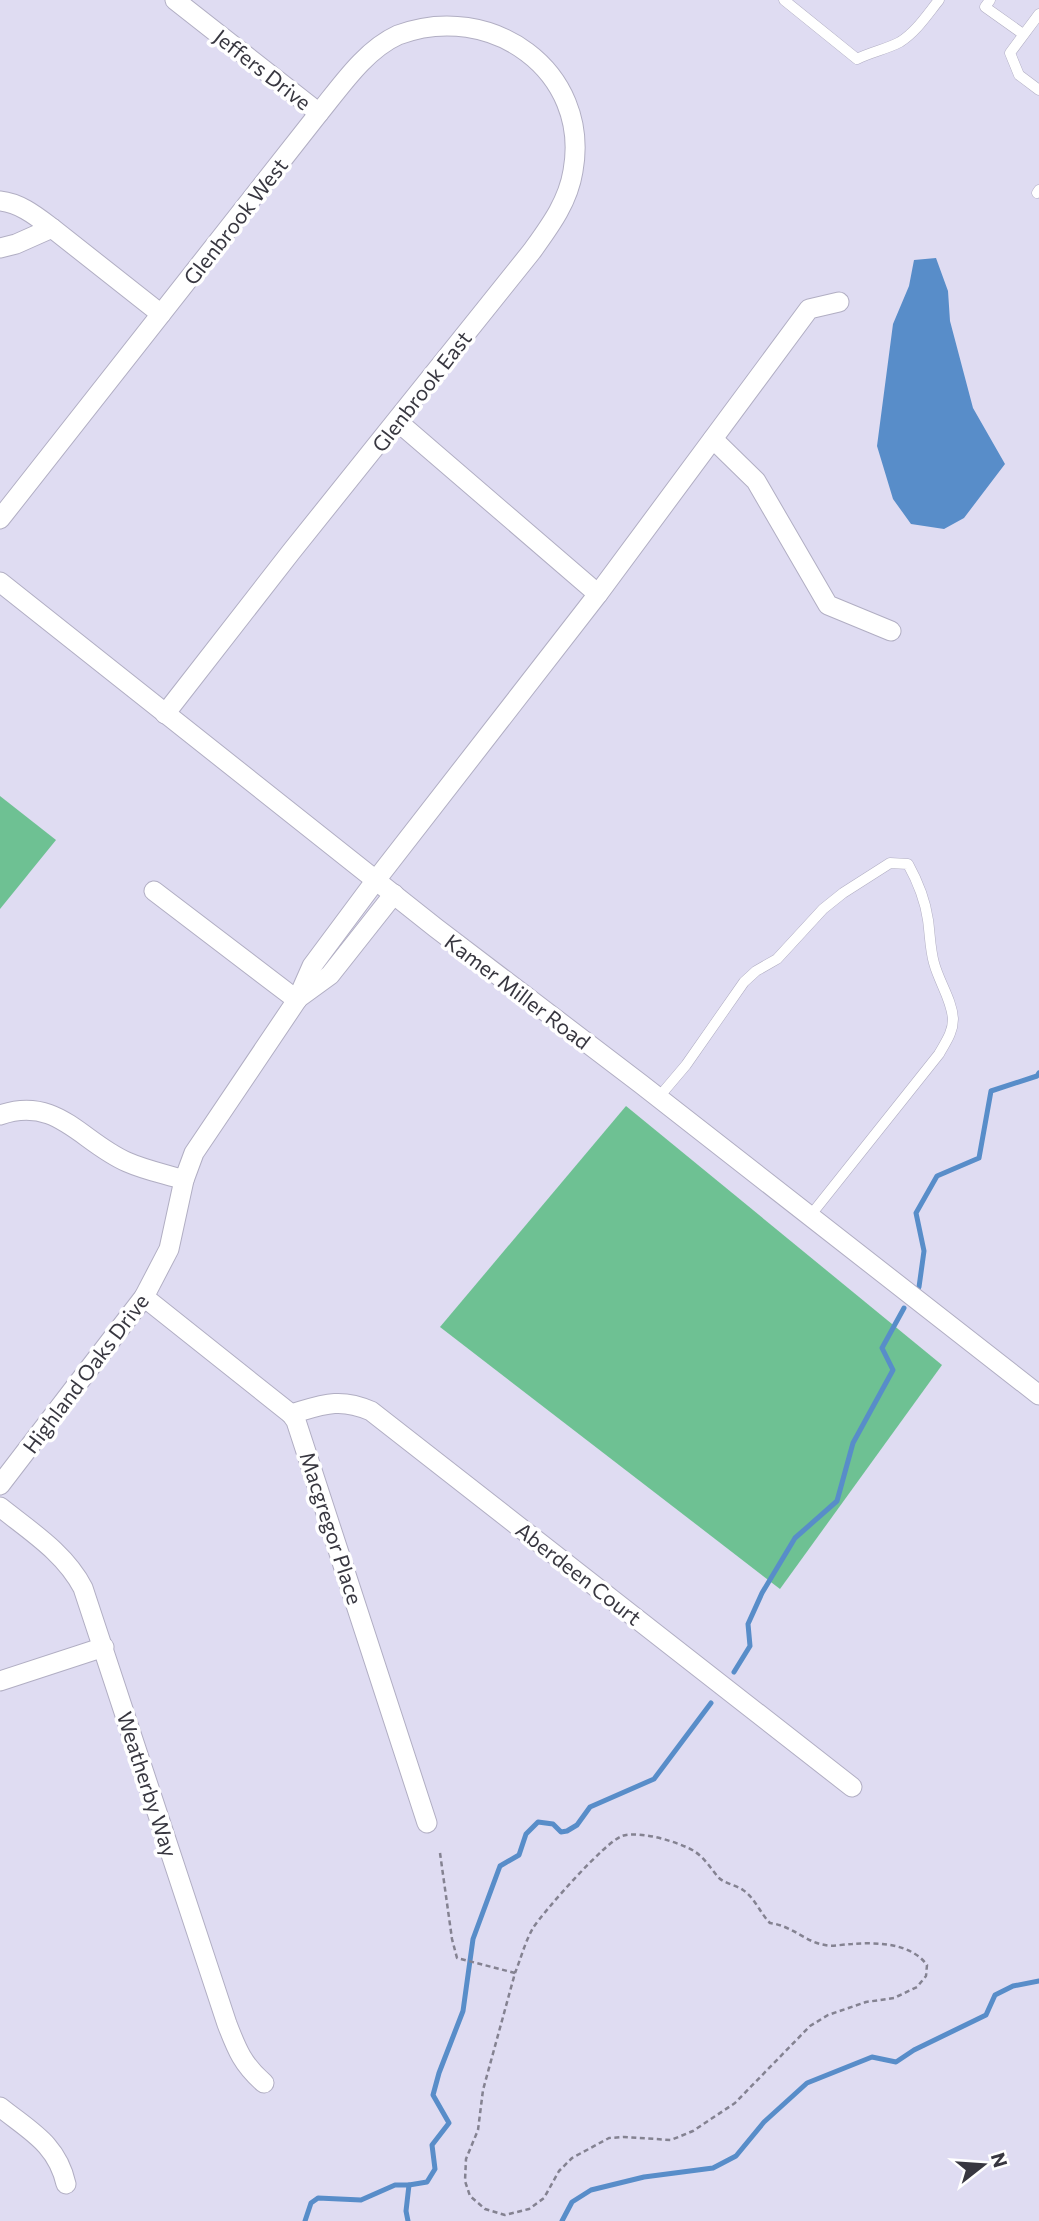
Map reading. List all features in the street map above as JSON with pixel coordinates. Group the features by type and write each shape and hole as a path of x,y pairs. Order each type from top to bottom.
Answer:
{"street":[{"name":"Jeffers Drive","path":"175,0 319,113"},
{"name":"Glenbrook West","path":"0,519 319,113 370,54 397,35 443,23 468,24 498,31 523,45"},
{"name":"Glenbrook East","path":"165,714 532,251 558,214 569,187 575,158 572,118 558,84 535,54 523,45"},
{"path":"0,201 12,202 36,215 161,314"},
{"path":"0,248 52,228"},
{"name":"Highland Oaks Drive","path":"0,1485 144,1297 169,1249 184,1180 194,1153 297,1000 312,965 598,594 809,309 839,302"},
{"path":"397,421 598,594"},
{"path":"713,439 756,481 828,605 891,631"},
{"name":"Kamer Miller Road","path":"0,583 376,880 1039,1395"},
{"path":"154,891 297,1000"},
{"name":"Highland Oaks Drive","path":"297,1000 330,975 394,894"},
{"path":"0,1115 25,1110 57,1116 126,1162 184,1180"},
{"name":"Macgregor Place","path":"144,1297 291,1414 306,1448 427,1823"},
{"name":"Aberdeen Court","path":"291,1414 339,1402 354,1404 371,1411 852,1787"},
{"name":"Weatherby Way","path":"0,1507 56,1552 76,1575 104,1647 237,2052 264,2083"},
{"path":"0,1681 104,1647"},
{"path":"0,2107 50,2148 62,2166 66,2183"}],"lane":[{"path":"783,0 857,59 899,42 918,27 939,0"},
{"path":"990,0 985,7 1023,34"},
{"path":"1039,14 1010,53 1019,75 1039,90"},
{"path":"658,1098 686,1065 744,982 756,971 777,959 823,909 843,893 890,863 908,864 920,886 928,918 934,964 953,1016 952,1031 939,1054 810,1216"}],"path":[{"path":"625,1835 648,1836 679,1843 694,1852 708,1863 721,1880 744,1891 770,1923 785,1925 825,1945 863,1943 901,1947 919,1954 927,1965 926,1976 917,1987 894,1998 866,2002 828,2015 810,2026 735,2103 693,2131 671,2140 609,2138 572,2158 559,2171 544,2198 529,2209 505,2215 485,2209 470,2196 465,2170 466,2159 478,2130 483,2090 515,1973 528,1937 535,1926 585,1868 615,1839 625,1835"},
{"path":"440,1853 457,1958 515,1973"}],"green space":[{"path":"0,796 56,840 0,909"},
{"path":"626,1106 942,1365 780,1589 440,1327"}],"water":[{"path":"936,258 948,291 950,321 973,408 1005,464 964,518 944,529 911,524 893,499 877,446 893,324 909,286 914,260"}],"waterway":[{"path":"919,1287 924,1251 916,1213 937,1176 979,1158 991,1091 1037,1076 1039,1073"},
{"path":"734,1672 750,1646 748,1624 762,1593 795,1538 837,1501 853,1443 893,1370 882,1348 904,1308"},
{"path":"409,2185 427,2182 435,2169 432,2145 449,2123 433,2095 463,2011 473,1939 500,1866 519,1855 526,1834 538,1822 553,1824 561,1832 567,1831 577,1825 590,1807 654,1779 711,1703"},
{"path":"562,2221 572,2202 591,2190 644,2177 713,2168 736,2156 764,2122 807,2083 872,2057 896,2062 914,2050 986,2015 995,1995 1013,1986 1039,1981"},
{"path":"305,2221 311,2203 318,2198 361,2200 395,2185 409,2185 406,2211 408,2221"}]}
